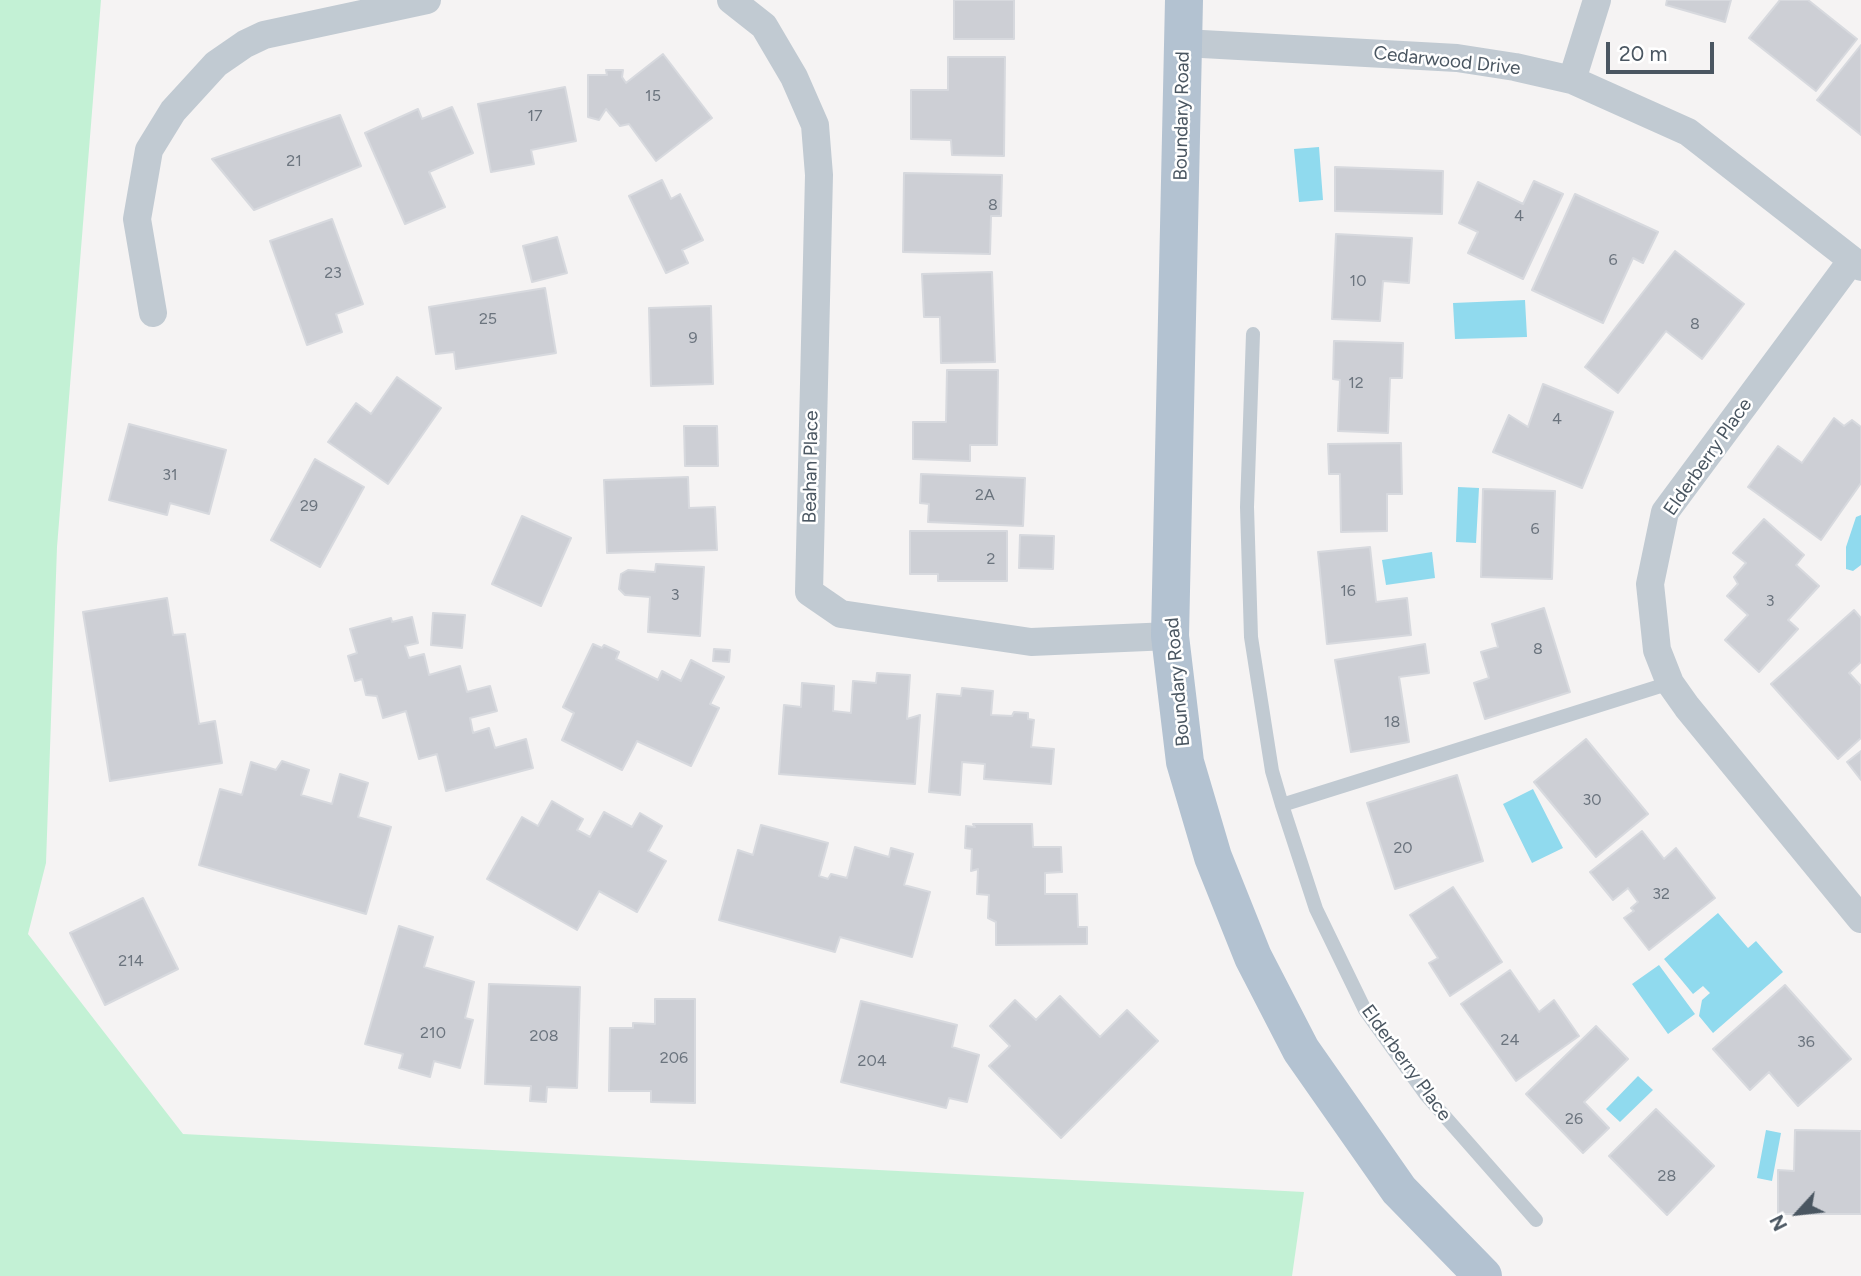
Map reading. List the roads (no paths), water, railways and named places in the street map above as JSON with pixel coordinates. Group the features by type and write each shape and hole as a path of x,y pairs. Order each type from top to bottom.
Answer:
{"main road":[{"name":"Boundary Road","path":"1184,0 1170,636 1185,762 1213,857 1253,957 1301,1050 1399,1190 1483,1276"}],"street":[{"path":"153,313 137,219 149,150 173,111 216,64 245,44 264,35 427,0"},
{"name":"Beahan Place","path":"731,0 764,26 794,77 815,125 819,175 809,592 841,614 1031,642 1170,636"},
{"path":"1572,80 1597,0"},
{"name":"Cedarwood Drive","path":"1184,43 1457,58 1572,80 1688,132 1856,263"},
{"name":"Elderberry Place","path":"1856,263 1665,512 1650,584 1657,650 1670,683 1861,919"}],"lane":[{"name":"Elderberry Place","path":"1252,334 1247,507 1251,637 1272,771 1282,805 1316,909 1365,1010 1426,1095 1536,1220"},
{"path":"1282,805 1670,683"}],"water":[{"path":"1319,147 1323,200 1299,202 1294,149"},
{"path":"1525,300 1527,337 1455,339 1453,303"},
{"path":"1458,487 1479,488 1476,543 1456,542"},
{"path":"1861,515 1861,565 1853,571 1846,569 1846,547 1856,517"},
{"path":"1432,552 1435,578 1386,585 1382,560"},
{"path":"1533,789 1563,848 1532,863 1503,804"},
{"path":"1718,913 1748,948 1756,941 1783,972 1713,1033 1699,1016 1702,1000 1710,993 1703,986 1693,994 1664,959"},
{"path":"1659,965 1695,1014 1668,1034 1632,984"},
{"path":"1638,1076 1653,1090 1620,1122 1606,1109"},
{"path":"1766,1130 1781,1133 1772,1181 1757,1178"}]}
